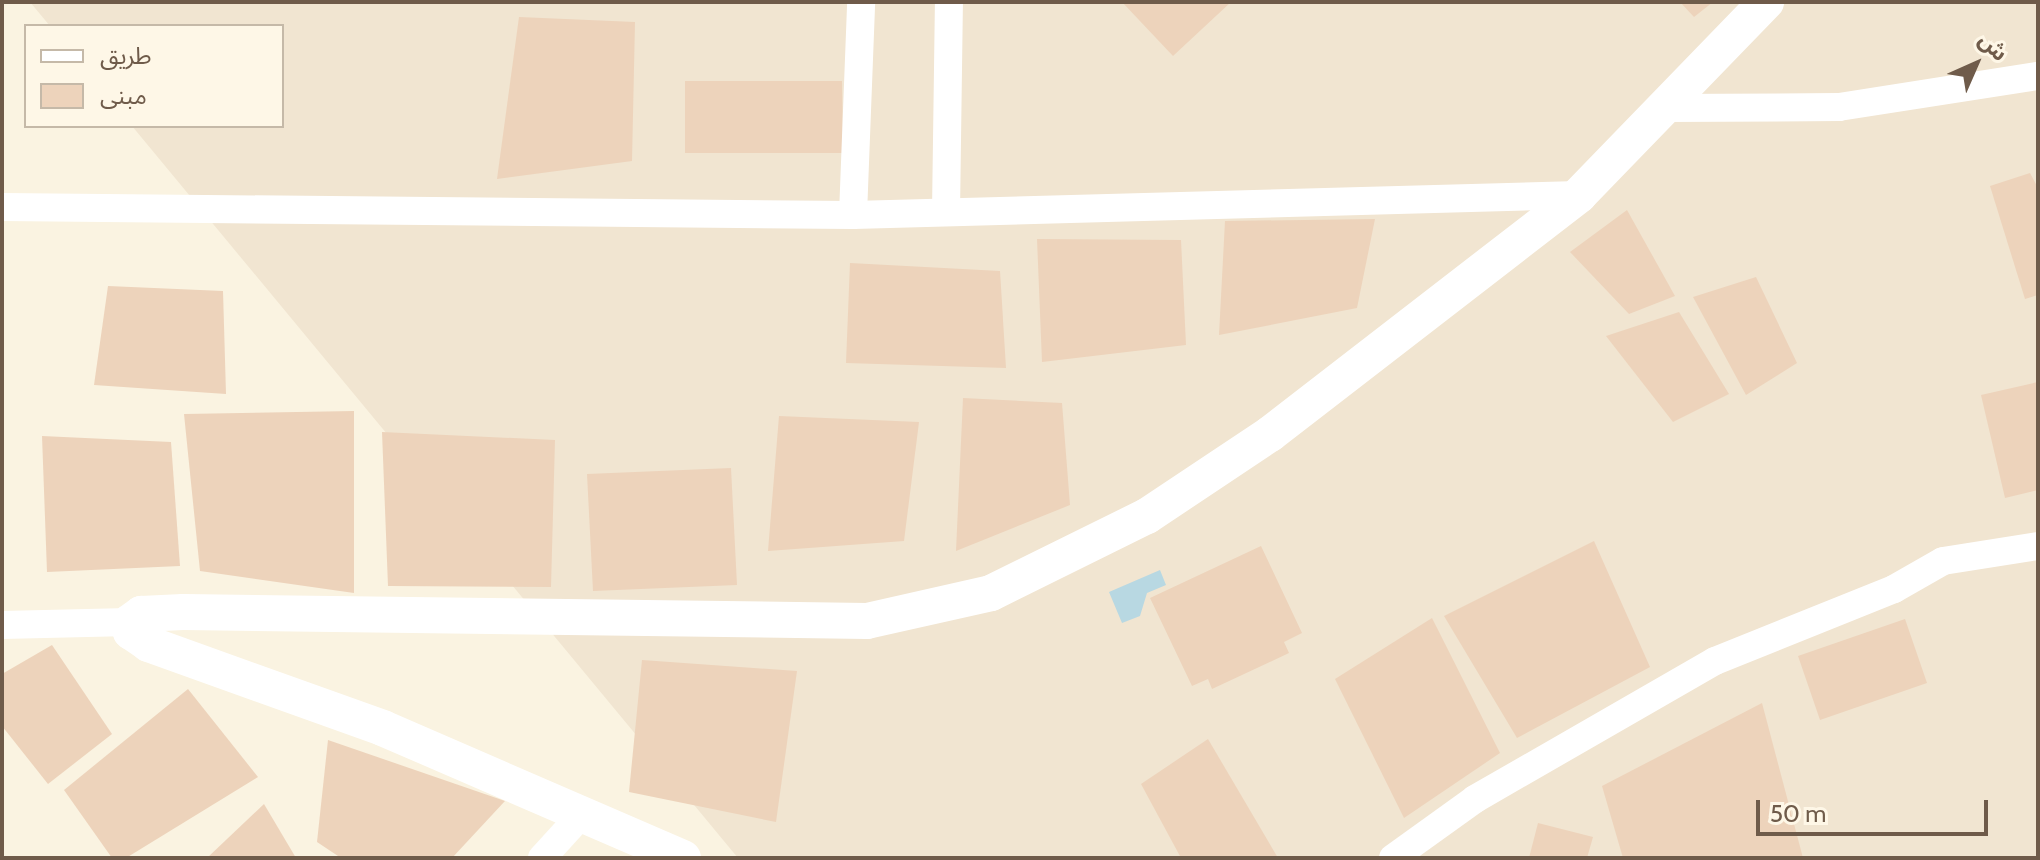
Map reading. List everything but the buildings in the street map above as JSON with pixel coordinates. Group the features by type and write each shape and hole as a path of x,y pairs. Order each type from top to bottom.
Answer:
{"street":[{"path":"853,215 861,2"},
{"path":"946,212 949,2"},
{"path":"2,625 130,622 141,614 183,612 838,622 947,607 1039,573 1213,476 1579,195 1766,2"},
{"path":"1666,108 1839,107 2038,76"},
{"path":"2,207 853,215 1579,195"},
{"path":"1393,858 1475,799 1715,661 1894,589 1943,561 2038,546"},
{"path":"130,622 142,640 356,717 683,858"},
{"path":"542,858 583,813"}],"shaded area":[{"path":"30,2 2038,2 2038,858 738,858 134,128 284,128 284,24 48,24"}],"water":[{"path":"1160,570 1166,585 1147,593 1140,616 1122,623 1109,592"}]}
